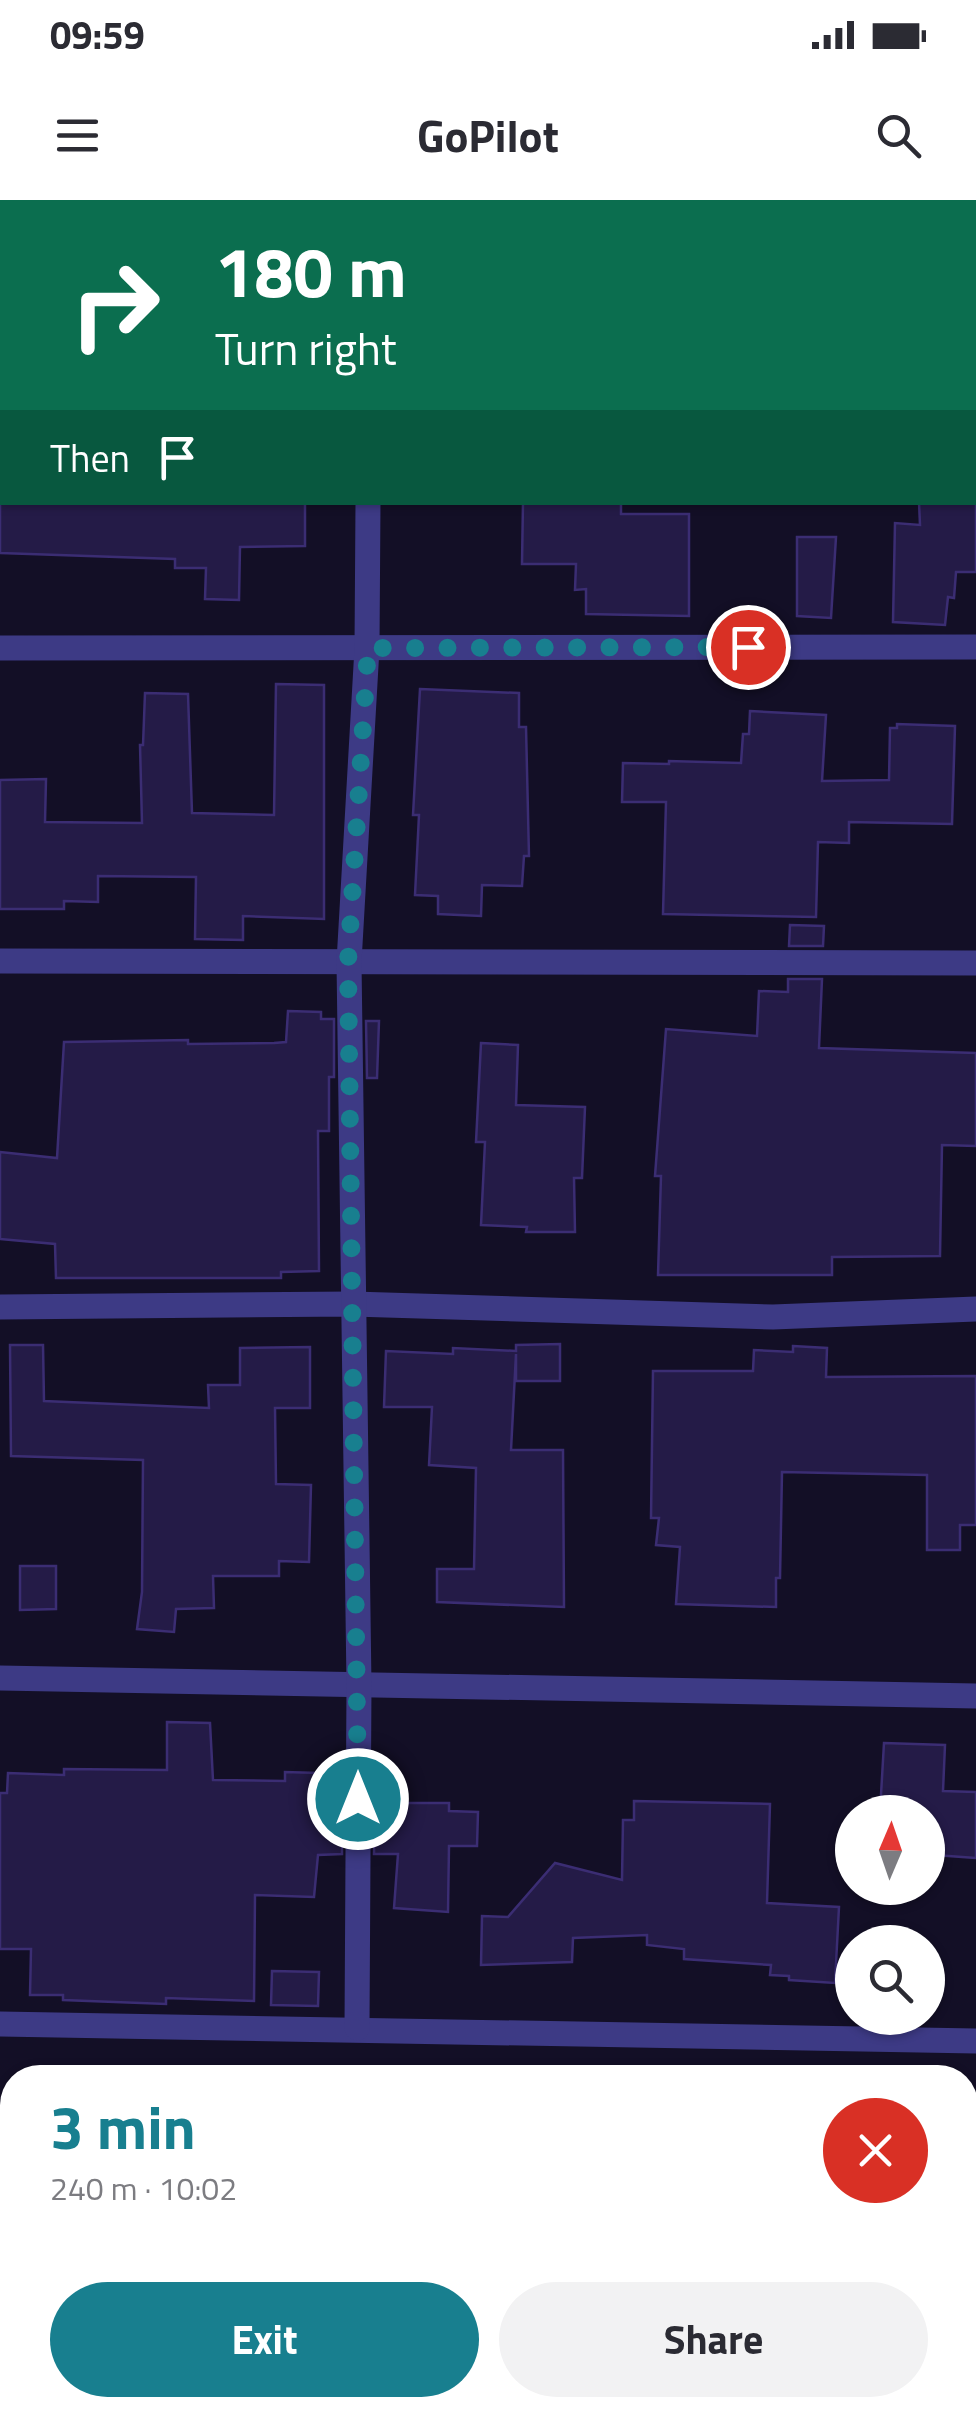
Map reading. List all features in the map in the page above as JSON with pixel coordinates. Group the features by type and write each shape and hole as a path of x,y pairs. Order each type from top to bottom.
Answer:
{"street":[{"path":"357,2028 359,1685 348,962 368,648 368,505"},
{"path":"0,648 976,647"},
{"path":"0,961 976,963"},
{"path":"0,1308 353,1304 773,1317 976,1309"},
{"path":"0,1678 976,1696"},
{"path":"0,2024 976,2040"}],"building":[{"path":"0,505 305,505 305,546 240,547 239,600 205,599 206,568 175,568 175,559 0,553"},
{"path":"523,505 621,505 621,514 689,514 689,616 586,614 586,589 575,590 576,564 522,564"},
{"path":"919,505 976,505 976,572 956,572 954,598 948,597 945,625 893,622 895,523 920,525"},
{"path":"797,537 836,537 831,618 797,616"},
{"path":"276,684 324,685 324,919 243,916 243,940 195,939 196,877 98,876 98,902 64,901 64,909 0,909 0,780 46,779 45,822 142,823 140,745 145,693 188,694 192,813 274,815"},
{"path":"420,689 519,693 519,727 526,727 529,856 524,856 522,886 482,885 481,916 438,914 438,896 415,895 419,815 413,815"},
{"path":"750,711 826,715 822,781 889,780 890,728 897,728 897,724 955,726 952,824 849,822 849,843 818,842 816,917 663,914 666,802 622,802 623,763 741,763"},
{"path":"790,925 824,926 823,946 789,946"},
{"path":"788,979 822,979 819,1048 976,1053 976,1146 942,1145 940,1256 832,1257 832,1275 658,1275 661,1176 655,1176 666,1029 757,1036 759,991 788,992"},
{"path":"288,1011 321,1012 321,1019 334,1019 329,1131 318,1131 319,1271 281,1272 281,1278 56,1278 55,1244 0,1239 0,1152 57,1158 64,1042 286,1042"},
{"path":"366,1021 379,1021 377,1078 367,1078"},
{"path":"481,1043 518,1045 516,1105 585,1107 582,1178 574,1178 575,1232 526,1232 527,1227 481,1225 485,1142 476,1142"},
{"path":"560,1344 560,1381 516,1381 516,1354 511,1450 563,1450 564,1607 437,1602 437,1569 474,1569 476,1468 429,1465 432,1407 384,1407 386,1351 453,1354 453,1348 516,1351 516,1345"},
{"path":"10,1345 43,1345 44,1401 209,1408 208,1385 240,1385 240,1348 310,1347 310,1408 275,1408 276,1484 311,1485 309,1562 279,1561 279,1576 213,1576 214,1608 176,1609 174,1632 137,1629 142,1592 143,1460 11,1456"},
{"path":"793,1346 827,1348 826,1377 976,1376 976,1525 960,1525 960,1550 927,1550 927,1475 782,1472 776,1607 676,1604 680,1547 656,1545 659,1518 651,1518 653,1371 753,1371 754,1350 793,1352"},
{"path":"20,1566 56,1566 56,1609 20,1610"},
{"path":"167,1722 210,1723 213,1780 285,1781 285,1772 319,1773 318,1803 342,1803 342,1854 318,1855 314,1897 255,1895 254,2001 166,1998 166,2004 30,1995 31,1949 0,1949 0,1793 7,1793 8,1773 64,1775 64,1769 167,1770"},
{"path":"884,1743 945,1745 943,1791 976,1792 976,1858 945,1856 945,1795 881,1795"},
{"path":"634,1801 770,1804 767,1903 839,1907 835,1925 835,1983 770,1975 771,1965 684,1959 684,1949 647,1945 647,1935 573,1938 572,1962 481,1965 482,1916 508,1917 555,1863 622,1880 623,1820 634,1820"},
{"path":"375,1803 449,1803 449,1811 478,1812 477,1846 449,1846 448,1912 394,1908 398,1854 374,1854"},
{"path":"272,1971 319,1972 318,2006 271,2005"}],"route":[{"path":"358,1799 348,962 368,648 748,647"}]}
